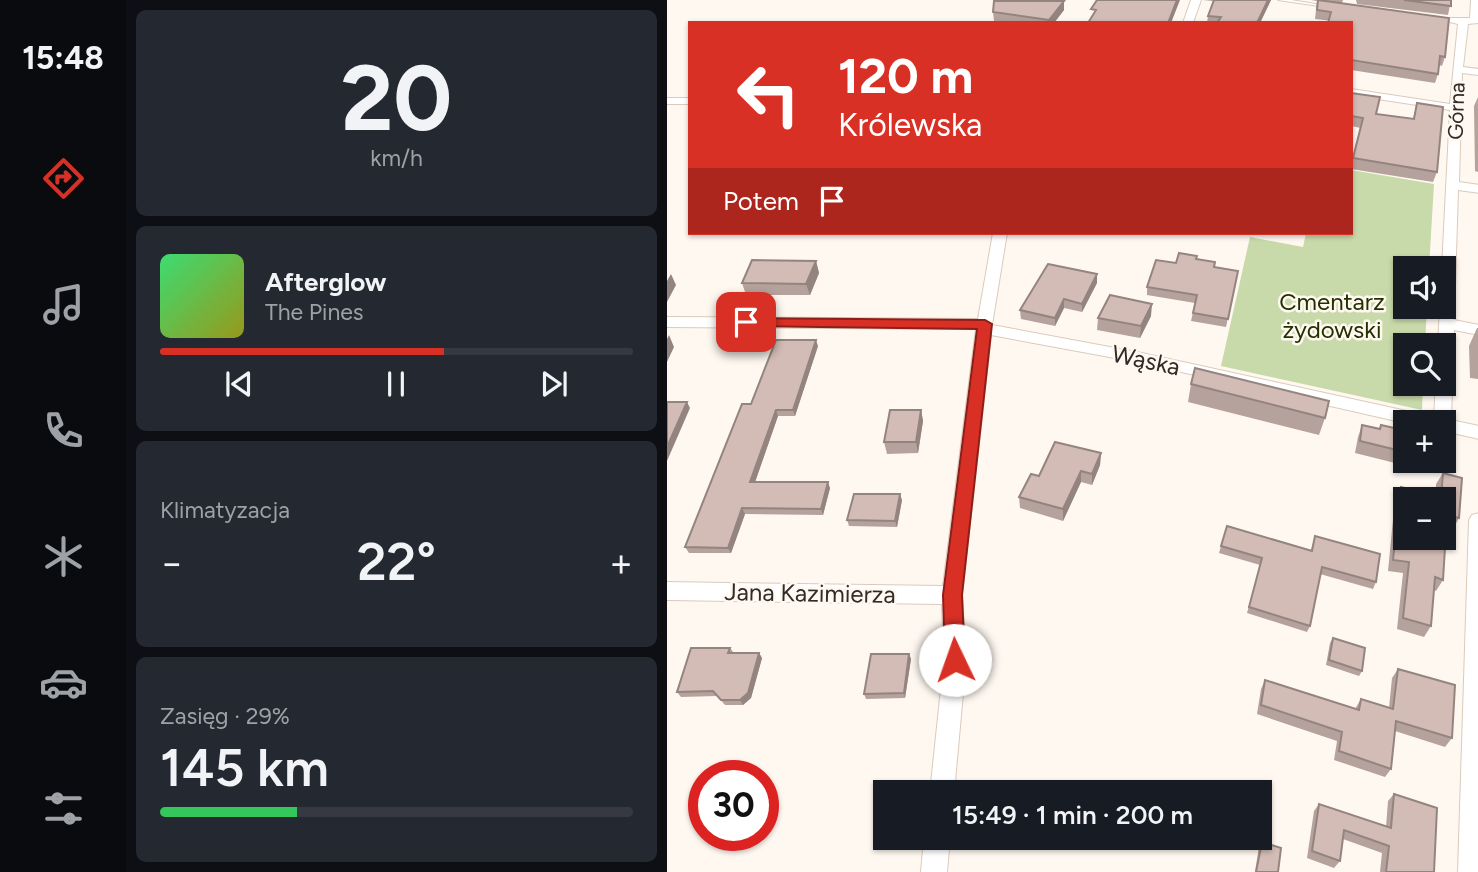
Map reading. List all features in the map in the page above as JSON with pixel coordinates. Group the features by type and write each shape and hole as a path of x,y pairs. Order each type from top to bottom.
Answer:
{"street":[{"path":"1189,21 1195,0"},
{"path":"1438,20 1463,23 1475,21 1477,0"},
{"name":"Górna","path":"1446,333 1457,69 1463,23"},
{"path":"1457,69 1478,72"},
{"path":"1353,92 1456,107"},
{"path":"667,101 688,101"},
{"path":"1453,185 1478,189"},
{"path":"943,780 955,660 952,595 985,327 1000,235"},
{"name":"Wąska","path":"667,321 985,327 1142,358 1393,414"},
{"path":"1446,323 1478,330"},
{"path":"1456,427 1478,433"},
{"path":"1471,872 1478,520"},
{"name":"Jana Kazimierza","path":"667,591 952,595"},
{"path":"934,872 936,850"}],"lane":[{"path":"1280,0 1328,6"}],"green space":[{"name":"Cmentarz żydowski","path":"1353,170 1434,184 1430,256 1393,256 1393,319 1426,319 1426,333 1393,333 1393,396 1423,396 1422,410 1221,366 1250,237 1303,247 1306,235 1353,235"}],"building":[{"path":"1097,0 1177,0 1169,21 1089,21 1096,10 1091,9"},
{"path":"1214,0 1268,0 1258,21 1218,21 1221,17 1208,16"},
{"path":"1318,0 1449,18 1445,57 1440,56 1438,74 1353,60 1353,21 1329,21 1331,12 1317,10"},
{"path":"1404,0 1451,0 1451,6"},
{"path":"994,1 1064,1 1049,20 993,12"},
{"path":"1353,93 1380,97 1376,114 1414,119 1417,103 1443,107 1437,172 1353,158 1363,118 1353,116"},
{"path":"1179,253 1215,262 1214,267 1238,271 1228,319 1193,313 1197,295 1147,287 1156,260 1176,263"},
{"path":"752,260 816,261 806,284 742,283"},
{"path":"1048,264 1097,274 1082,304 1064,299 1055,318 1020,310"},
{"path":"1110,295 1152,304 1141,326 1098,318"},
{"path":"776,340 816,340 793,410 776,410 750,482 828,482 821,509 742,508 728,548 685,547 742,404 751,404"},
{"path":"1195,368 1329,401 1325,418 1191,384"},
{"path":"667,402 687,402 667,447"},
{"path":"890,410 921,410 916,442 884,442"},
{"path":"1362,425 1380,429 1381,425 1393,428 1393,449 1360,441"},
{"path":"1055,442 1101,453 1092,474 1081,471 1063,509 1019,497 1031,474 1039,476"},
{"path":"1443,473 1462,478 1459,518 1456,517 1456,487 1442,487"},
{"path":"854,494 900,494 895,521 847,520"},
{"path":"1227,526 1312,551 1315,536 1380,554 1376,582 1322,567 1310,626 1249,607 1262,558 1221,546"},
{"path":"1394,550 1445,550 1443,580 1435,577 1431,626 1403,618 1409,562 1393,560"},
{"path":"1333,638 1365,648 1362,671 1329,660"},
{"path":"691,648 730,648 728,653 759,653 748,693 740,700 721,700 713,691 677,692"},
{"path":"871,654 909,654 904,693 864,694"},
{"path":"1398,669 1455,685 1452,738 1396,721 1391,769 1339,751 1342,732 1261,705 1265,680 1359,710 1361,699 1393,709"},
{"path":"1394,794 1437,808 1434,872 1386,872 1389,846 1344,830 1340,861 1312,851 1319,804 1391,828"},
{"path":"1272,845 1281,848 1278,872 1256,872 1260,850 1272,850"}],"route":[{"path":"746,322 985,324 952,595 955,660"}]}
